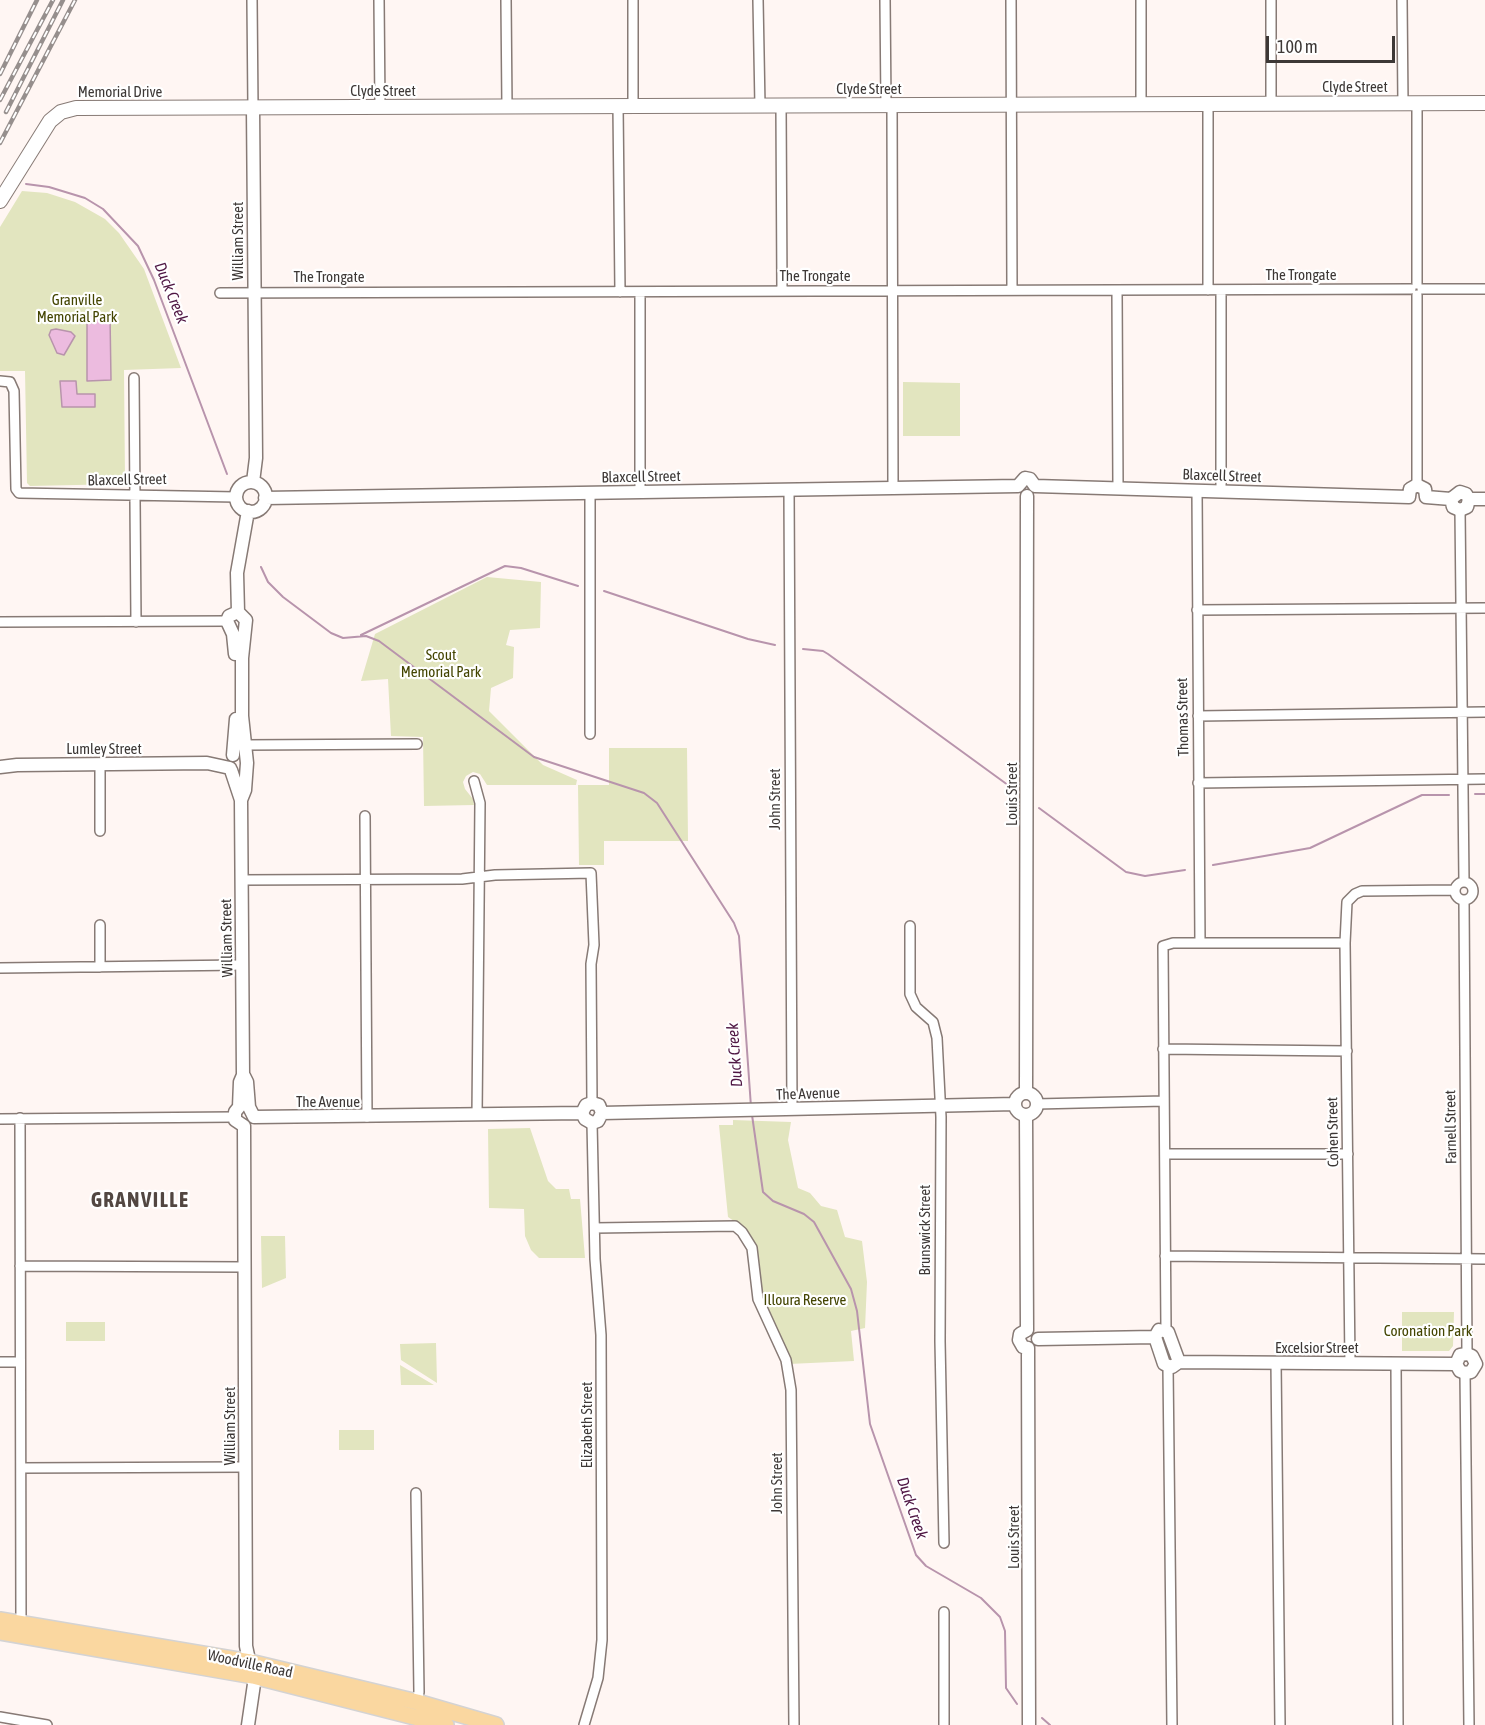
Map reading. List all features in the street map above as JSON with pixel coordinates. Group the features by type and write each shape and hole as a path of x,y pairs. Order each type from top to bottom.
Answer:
{"main road":[{"name":"Clyde Street","path":"253,108 1485,103"},
{"name":"Memorial Drive","path":"0,201 47,124 64,110 253,108"},
{"name":"Woodville Road","path":"0,1620 417,1702 496,1725"},
{"name":"Woodville Road","path":"0,1632 251,1669 446,1725"}],"street":[{"name":"William Street","path":"252,0 256,450 253,482"},
{"path":"380,0 380,107"},
{"path":"506,0 507,107"},
{"path":"633,0 633,106"},
{"path":"758,0 760,106"},
{"path":"885,0 889,105 893,487"},
{"path":"1011,0 1012,290"},
{"path":"1141,0 1141,105"},
{"path":"1271,0 1271,104"},
{"path":"1402,0 1410,104 1417,289 1417,485"},
{"path":"1208,104 1208,290"},
{"path":"618,106 620,292"},
{"path":"781,106 782,291"},
{"name":"The Trongate","path":"219,292 1485,289"},
{"path":"1117,290 1118,488"},
{"path":"1221,290 1221,491"},
{"path":"640,291 640,492"},
{"path":"134,378 136,622"},
{"name":"Blaxcell Street","path":"0,381 10,382 14,391 15,489 19,494 236,497"},
{"path":"1025,478 1033,481 1035,486 1034,491 1027,496 1020,493 1018,486 1025,478"},
{"path":"253,482 262,487 265,498 260,508 248,512 240,507 236,497 241,485 253,482"},
{"path":"1417,485 1425,489 1426,497"},
{"path":"1417,485 1410,489 1409,497 1418,504 1426,497 1451,500 1460,492 1469,499 1485,500"},
{"name":"Blaxcell Street","path":"265,498 1018,486"},
{"name":"Blaxcell Street","path":"1035,486 1409,497"},
{"name":"John Street","path":"789,489 792,1109"},
{"name":"Thomas Street","path":"1197,491 1200,943"},
{"path":"590,494 590,734"},
{"name":"Louis Street","path":"1026,1093 1027,496"},
{"path":"1451,500 1453,507 1460,510 1467,507 1469,499"},
{"path":"1460,510 1464,882 1455,890 1458,898 1464,900 1478,890 1464,882"},
{"path":"0,622 229,625 237,631 245,627 245,618 238,612 237,573 248,512"},
{"path":"1197,610 1485,608"},
{"path":"229,625 229,616 238,612"},
{"name":"William Street","path":"229,625 235,646 237,760 241,800 243,1075 247,1082 244,1112 252,1123 244,1126 246,1647 251,1669 248,1725"},
{"name":"William Street","path":"237,760 245,627"},
{"path":"1198,716 1485,712"},
{"path":"237,760 417,744"},
{"name":"Lumley Street","path":"0,767 207,763 237,760"},
{"path":"100,764 100,831"},
{"path":"1198,783 1485,779"},
{"path":"474,782 480,802 477,1115"},
{"path":"365,816 367,1117"},
{"path":"241,880 480,878 591,873 594,945 591,964 592,1103"},
{"name":"Cohen Street","path":"1350,1363 1344,943 1347,902 1362,891 1455,890"},
{"name":"Farnell Street","path":"1464,900 1467,1354"},
{"path":"100,925 100,967"},
{"name":"Brunswick Street","path":"910,926 910,994 916,1007 933,1022 937,1038 944,1543"},
{"path":"1160,1333 1165,1256 1163,946 1168,943 1344,943"},
{"path":"0,969 242,965"},
{"path":"1163,1049 1347,1051"},
{"path":"1026,1093 1034,1098 1036,1104 1034,1110 1026,1114 1020,1113 1015,1104 1020,1095 1026,1093"},
{"path":"1036,1104 1164,1101"},
{"path":"592,1103 598,1105 602,1113 598,1121 592,1123 585,1119 582,1113 586,1105 592,1103"},
{"name":"The Avenue","path":"602,1113 1015,1104"},
{"name":"The Avenue","path":"0,1119 244,1112 367,1117 582,1113"},
{"path":"1026,1114 1027,1330"},
{"path":"20,1118 21,1623"},
{"name":"Elizabeth Street","path":"584,1725 598,1678 602,1640 601,1335 592,1123"},
{"path":"1165,1154 1348,1154"},
{"name":"John Street","path":"595,1228 735,1226 742,1232 752,1248 758,1299 786,1360 791,1390 794,1725"},
{"path":"1165,1256 1485,1259"},
{"path":"20,1266 244,1267"},
{"path":"1027,1330 1035,1332 1038,1339 1035,1346 1028,1348 1023,1347 1019,1340 1020,1334 1027,1330"},
{"path":"1038,1339 1170,1333 1173,1364 1172,1725"},
{"name":"Louis Street","path":"1028,1348 1029,1725"},
{"path":"1467,1354 1480,1364 1471,1372 1465,1373 1460,1371 1456,1364 1460,1355 1467,1354"},
{"path":"0,1362 21,1362"},
{"path":"1276,1362 1280,1725"},
{"name":"Excelsior Street","path":"1173,1364 1276,1362 1456,1364"},
{"path":"1396,1364 1398,1725"},
{"path":"1465,1373 1469,1725"},
{"path":"21,1468 245,1467"},
{"path":"416,1494 419,1692 417,1702"},
{"path":"944,1612 944,1725"},
{"path":"0,1717 47,1725"}],"green space":[{"name":"Granville Memorial Park","path":"22,191 47,193 75,202 105,219 119,233 144,269 181,368 124,370 125,480 123,484 30,486 27,483 25,371 0,371 0,227"},
{"path":"903,382 960,383 960,436 903,436"},
{"name":"Scout Memorial Park","path":"487,577 541,582 540,628 510,630 506,645 514,647 513,678 491,688 489,711 543,765 577,780 576,785 487,785 480,774 473,772 466,776 463,782 474,805 424,806 423,737 391,736 388,679 361,681 375,634"},
{"path":"609,748 687,748 688,841 604,841 604,865 579,865 578,785 609,785"},
{"name":"Illoura Reserve","path":"733,1120 791,1122 788,1140 798,1188 810,1193 821,1206 837,1210 845,1237 862,1241 867,1282 865,1328 851,1331 854,1361 789,1364 760,1296 743,1227 728,1217 719,1125 733,1125"},
{"path":"530,1128 548,1181 556,1189 569,1189 571,1199 580,1199 585,1258 539,1258 531,1250 525,1236 524,1209 489,1208 488,1129"},
{"path":"261,1236 285,1236 286,1278 262,1288"},
{"name":"Coronation Park","path":"1402,1312 1454,1312 1453,1346 1449,1351 1402,1351"},
{"path":"66,1322 105,1322 105,1341 66,1341"},
{"path":"436,1343 437,1383 401,1360 400,1344"},
{"path":"400,1365 434,1385 401,1385"},
{"path":"339,1430 374,1430 374,1450 339,1450"}],"shaded area":[{"path":"87,316 110,316 111,380 87,381"},
{"path":"51,330 71,332 75,336 64,355 57,353 49,335"},
{"path":"60,381 76,381 77,394 95,394 95,407 62,407"}],"waterway":[{"name":"Duck Creek","path":"26,184 49,187 85,198 103,209 138,246 154,280 227,474"},
{"path":"361,635 505,566 521,568 578,586"},
{"name":"Duck Creek","path":"261,567 268,582 283,597 331,633 343,638 366,636 379,641 534,757 644,793 657,803 734,923 739,936 751,1107"},
{"path":"604,591 748,639 775,645"},
{"path":"803,649 823,651 828,654 1012,788"},
{"path":"1475,794 1485,794"},
{"path":"1213,865 1310,848 1422,795 1449,795"},
{"path":"1039,808 1126,872 1145,876 1185,870"},
{"name":"Duck Creek","path":"752,1115 763,1192 773,1201 804,1214 814,1222 851,1289 857,1311 870,1424 916,1555 926,1566 981,1598 1000,1617 1005,1631 1006,1688 1017,1704"},
{"name":"Duck Creek","path":"1042,1718 1050,1725"}],"railway":[{"path":"0,74 37,0"},
{"path":"0,100 53,0"},
{"path":"6,112 63,0"},
{"path":"0,143 75,0"}],"district":[{"name":"GRANVILLE","path":"140,1200"}]}
